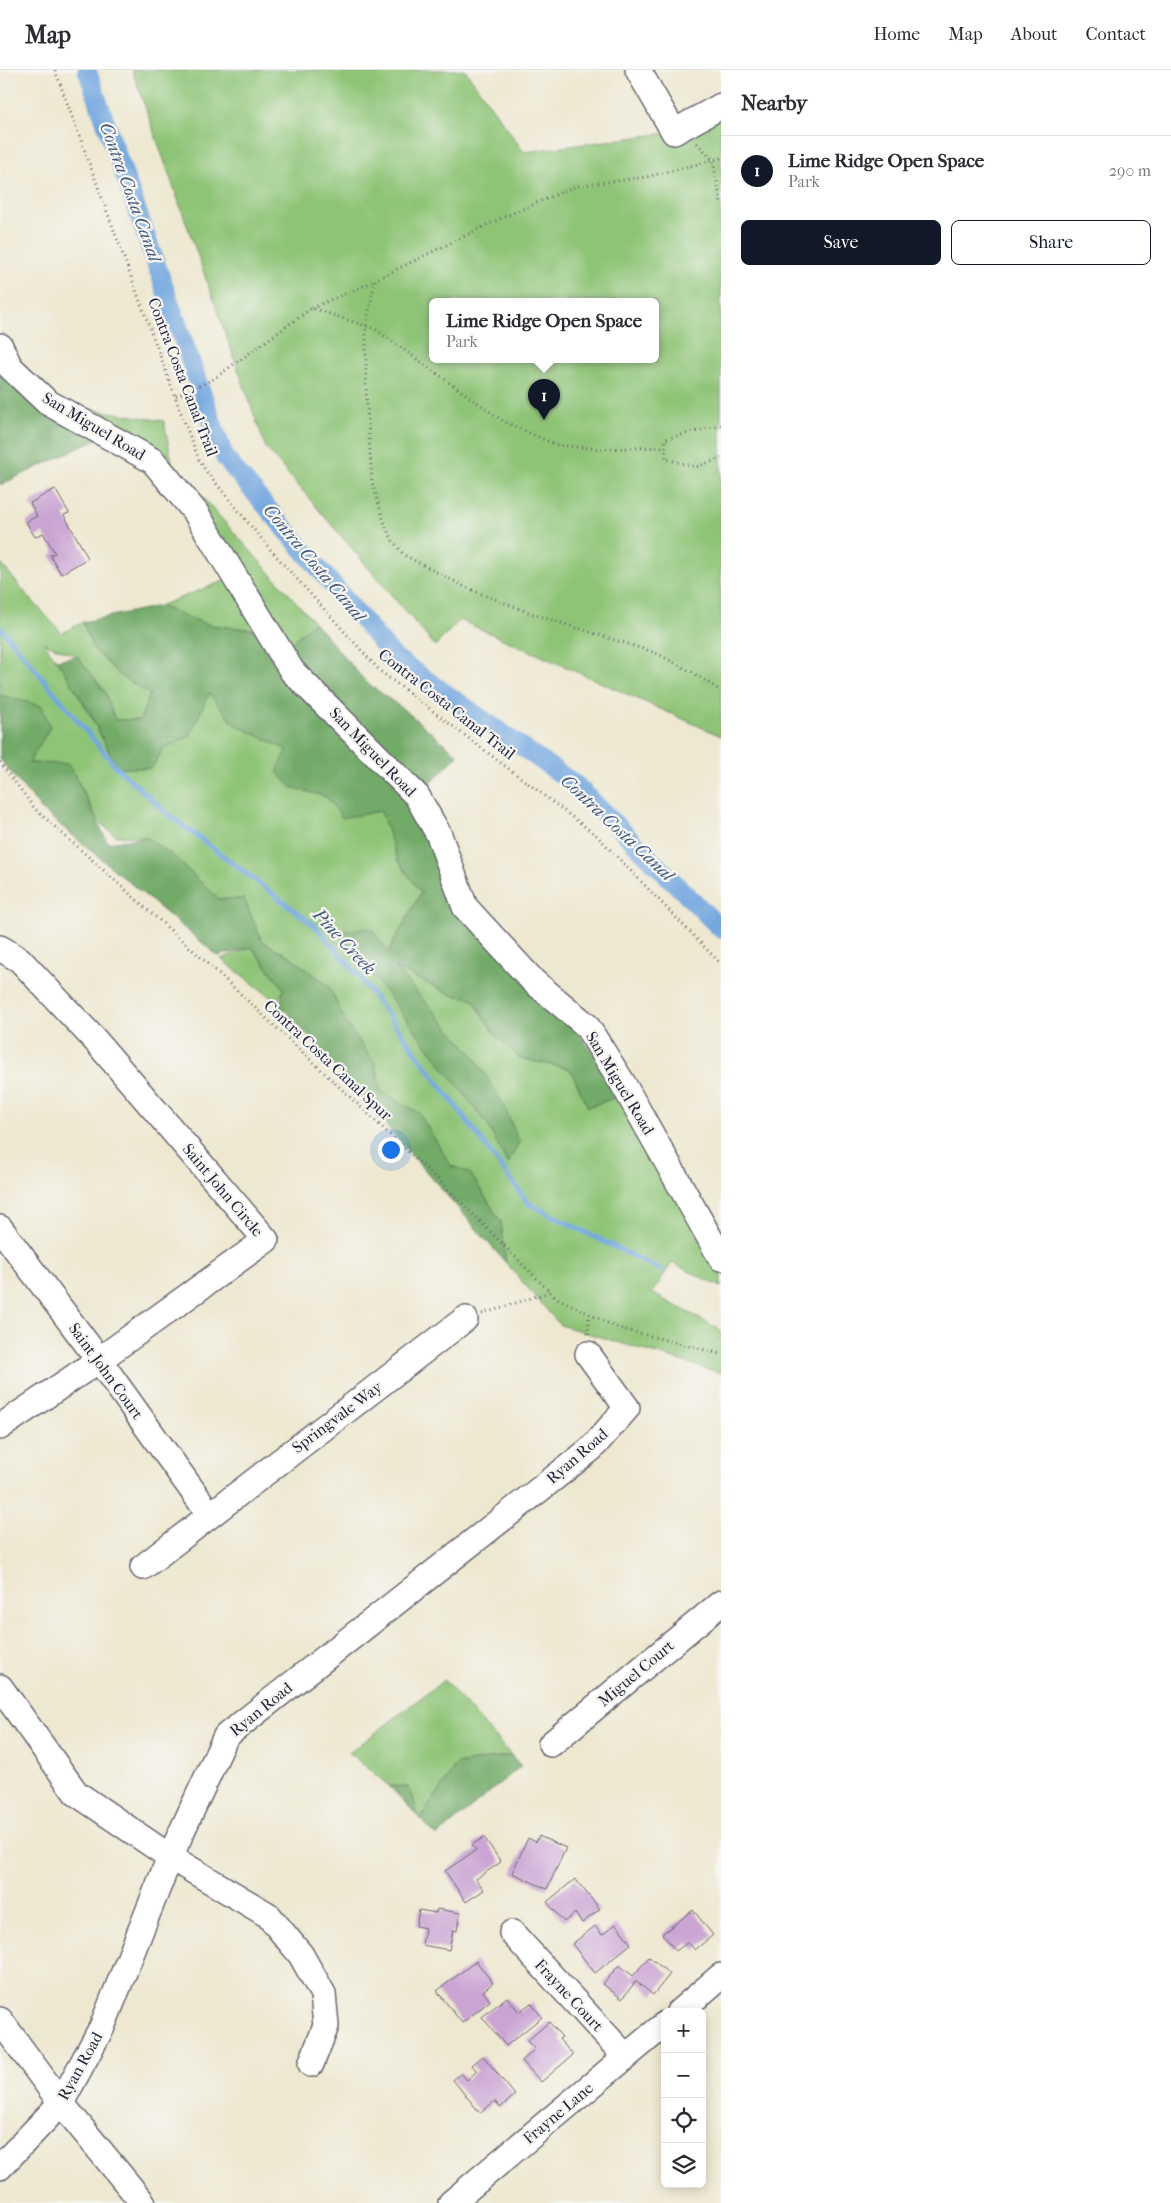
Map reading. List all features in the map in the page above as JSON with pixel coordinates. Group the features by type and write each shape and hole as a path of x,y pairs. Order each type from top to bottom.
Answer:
{"street":[{"path":"638,70 674,132 721,106"},
{"name":"San Miguel Road","path":"0,346 10,367 47,402 153,461 196,513 292,670 417,796 439,835 465,907 533,981 586,1025 622,1082 721,1258"},
{"name":"Saint John Circle","path":"0,948 20,960 95,1040 266,1240 99,1360 0,1427"},
{"name":"Saint John Court","path":"0,1228 99,1360 210,1515"},
{"name":"Springvale Way","path":"143,1567 465,1319"},
{"name":"Ryan Road","path":"0,2167 61,2103 102,2027 170,1857 226,1736 591,1449 628,1408 588,1354"},
{"name":"Miguel Court","path":"551,1744 721,1603"},
{"path":"0,1687 76,1793 170,1857 268,1915 301,1955 323,1994 326,2026 311,2064"},
{"name":"Frayne Court","path":"512,1933 626,2057"},
{"path":"684,2008 721,1976"},
{"path":"0,2020 61,2103 143,2203"},
{"name":"Frayne Lane","path":"451,2203 661,2027"}],"path":[{"name":"Contra Costa Canal Trail","path":"56,70 199,460 206,471 269,548 380,671 596,835 721,964"},
{"path":"176,396 212,380 312,308 375,280 497,220 576,186 647,177 721,158"},
{"path":"713,160 721,203"},
{"path":"375,280 366,326 366,392 372,482 386,528 393,541 404,554 467,588 530,613 656,653 692,672 721,691"},
{"path":"312,308 375,329 503,421 556,445 600,449 665,447"},
{"path":"721,425 665,439 666,459 696,466 721,458"},
{"name":"Contra Costa Canal Spur","path":"0,762 35,809 272,1024 452,1193 555,1297 618,1328 721,1354"},
{"path":"465,1319 550,1292"}],"green space":[{"path":"132,70 465,70 524,152 674,132 721,106 721,736 460,620 435,646 266,448"},
{"path":"0,346 10,367 106,435 0,485"},
{"path":"47,402 164,421 172,463 314,622 281,652 268,631 209,625 159,606 234,577 153,461"},
{"path":"0,562 62,633 83,622 92,647 119,675 150,694 140,720 115,720 105,692 77,656 44,643 75,688 117,768 152,768 163,749 190,736 209,692 233,723 287,750 291,787 327,797 342,817 381,811 398,861 421,892 388,953 335,933 352,948 487,1124 507,1163 519,1142 474,1056 394,967 452,995 472,998 494,1033 519,1058 570,1069 588,1107 628,1093 721,1258 721,1287 672,1263 652,1293 721,1330 721,1373 560,1325 506,1263 501,1222 470,1173 451,1166 419,1113 381,1091 375,1063 346,1023 329,986 288,955 262,941 244,899 219,899 172,855 146,837 116,836 99,822 69,764 29,763 41,706 0,695"},
{"path":"159,606 209,625 268,631 281,652 314,622 366,682 407,712 458,755 417,797 471,913 533,981 628,1093 588,1107 570,1069 519,1058 494,1033 472,998 452,995 395,968 474,1056 504,1105 519,1142 508,1164 487,1124 352,948 335,932 371,928 388,952 421,893 398,861 381,811 342,818 327,797 291,787 277,772 287,750 233,723 209,693 190,736 163,749 152,768 117,768 89,711 57,660 77,656 105,692 115,720 140,720 150,694 119,675 92,647 83,622"},
{"path":"0,695 42,706 50,727 29,763 69,764 108,843 146,837 172,855 219,899 244,899 262,941 288,955 329,986 346,1023 375,1063 381,1091 419,1113 451,1166 470,1173 501,1222 506,1263 287,1012 279,1007 284,989 252,947 218,956 41,809 0,759"},
{"path":"251,947 284,989 277,1002 221,959"},
{"path":"444,1680 511,1755 457,1764 420,1819 408,1787 389,1786 349,1753"},
{"path":"511,1755 521,1766 437,1836 420,1819 457,1764"},
{"path":"389,1786 408,1787 420,1818"}],"building":[{"path":"55,489 69,513 64,515 88,558 61,574 50,555 55,553 43,533 35,537 26,522 37,516 30,503"},
{"path":"539,1836 566,1848 547,1889 512,1873 528,1838 536,1842"},
{"path":"484,1837 501,1862 476,1879 484,1890 466,1902 445,1871 476,1850 472,1845"},
{"path":"575,1879 600,1909 582,1923 575,1913 564,1922 547,1902"},
{"path":"437,1909 460,1913 457,1931 453,1930 449,1950 422,1945 425,1928 416,1926 419,1910 436,1913"},
{"path":"693,1910 713,1935 695,1950 688,1942 676,1951 662,1934"},
{"path":"616,1924 631,1944 595,1973 572,1944 595,1926 602,1935"},
{"path":"649,1957 670,1974 653,1995 636,1981 622,1999 603,1984 619,1965 633,1976"},
{"path":"476,1961 493,1983 483,1991 490,2001 462,2023 437,1991"},
{"path":"507,1997 519,2012 531,2003 542,2017 506,2046 482,2017"},
{"path":"549,2022 562,2037 559,2039 573,2055 541,2082 522,2061 535,2049 527,2041"},
{"path":"483,2056 515,2095 500,2108 495,2101 480,2113 453,2080 461,2073 467,2080 477,2071 472,2065"}],"waterway":[{"name":"Contra Costa Canal","path":"87,70 225,458 394,657 576,785 721,929"},
{"name":"Pine Creek","path":"0,627 117,768 168,814 315,926 358,975 529,1204 661,1270"}],"place":[{"name":"Lime Ridge Open Space","path":"544,420"}]}
